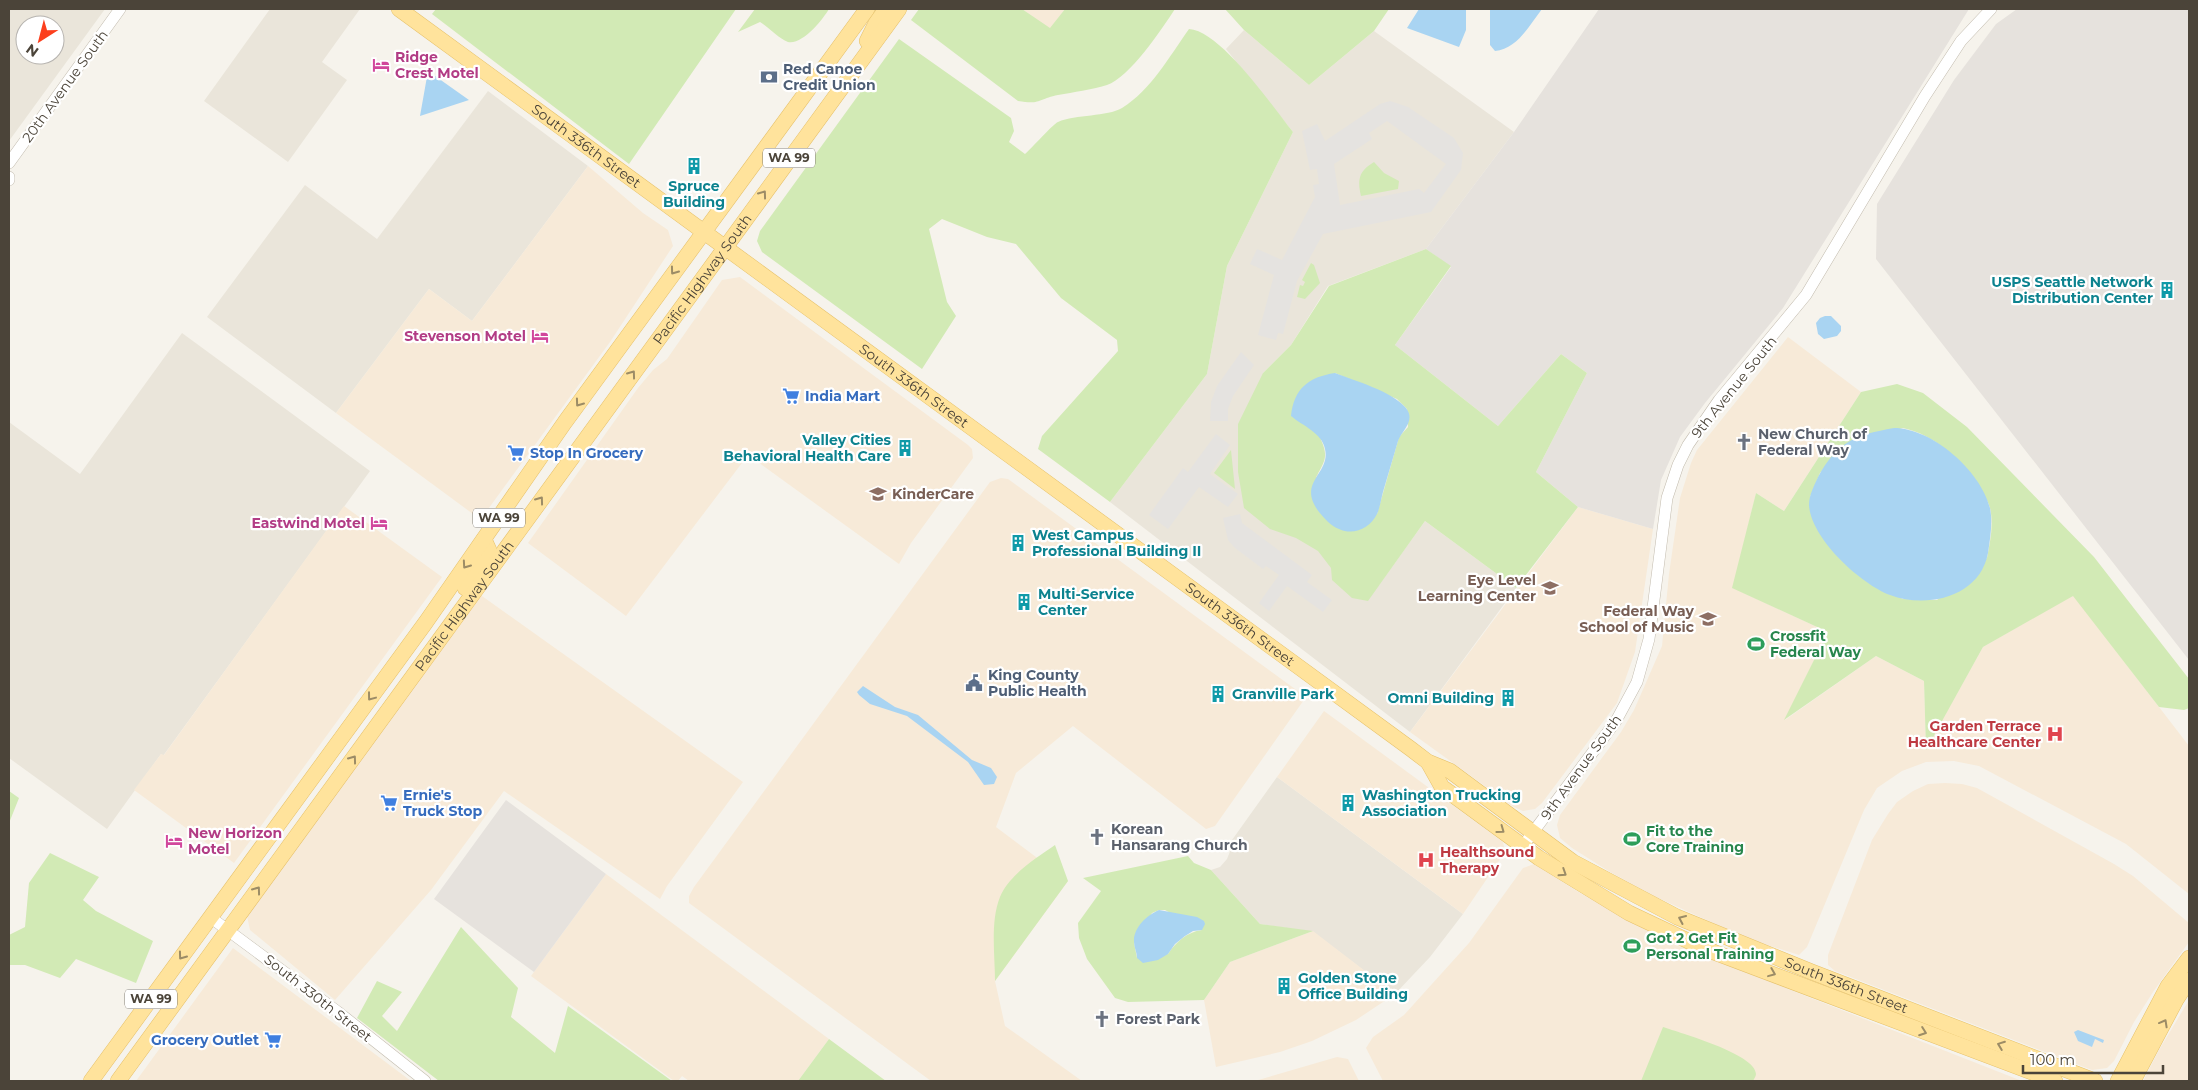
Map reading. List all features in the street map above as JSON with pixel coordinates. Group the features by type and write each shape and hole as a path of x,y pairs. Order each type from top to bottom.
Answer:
{"main road":[{"name":"South 336th Street","path":"400,9 1428,762 1450,771 1557,852 1595,876 1683,920 2096,1081"},
{"name":"Pacific Highway South","path":"91,1081 436,607 565,422 867,9"},
{"path":"854,69 876,23 886,9"},
{"name":"Pacific Highway South","path":"118,1081 899,9"},
{"path":"433,649 446,620 461,594 488,555 489,546 484,539"},
{"path":"393,704 388,698 388,692 418,649 436,607"},
{"name":"South 336th Street","path":"1428,762 1442,787 1568,877 1614,904 1703,948 2055,1081"},
{"path":"2118,1081 2164,993 2189,958"},
{"path":"2133,1081 2176,1000 2189,980"}],"street":[{"name":"20th Avenue South","path":"9,162 120,9"},
{"name":"9th Avenue South","path":"1523,846 1616,721 1637,682 1649,640 1667,498 1678,464 1688,445 1719,400 1806,295 1925,96 1961,41 1991,9"},
{"name":"South 330th Street","path":"210,917 338,1012 425,1081"}],"shaded area":[{"path":"9,9 105,9 65,64 65,15 15,15 15,65 64,65 9,141"},
{"path":"270,9 360,9 322,62 347,80 288,162 204,101"},
{"path":"1022,9 1065,9 1050,29"},
{"path":"1599,9 1969,9 1783,308 1705,403 1680,437 1661,480 1653,529 1578,507 1536,472 1587,373 1561,354 1498,426 1395,345 1451,267 1426,249 1514,132"},
{"name":"USPS Seattle Network Distribution Center","path":"2017,9 2189,9 2189,660 1876,259 1877,204 1954,80 1996,24"},
{"path":"1244,30 1309,85 1374,31 1514,132 1426,249 1328,286 1291,345 1263,373 1379,585 1425,521 1516,588 1410,732 1110,502 1207,374 1227,266 1293,132 1226,49"},
{"path":"488,91 588,166 472,321 429,289 336,413 207,317 305,185 377,239"},
{"path":"1390,101 1408,107 1454,138 1463,153 1461,170 1431,212 1323,234 1297,281 1283,334 1278,333 1276,340 1258,335 1274,275 1250,264 1257,249 1282,260 1315,197 1313,185 1319,184 1317,169 1310,170 1302,131 1317,124 1325,141 1380,104","holes":["1387,121 1446,164 1424,193 1419,189 1340,205 1334,164 1372,139 1369,133"]},
{"path":"588,166 643,213 668,230 673,246 610,342 486,512 480,515 473,514 336,413 429,289 472,321"},
{"path":"740,277 968,445 972,449 973,458 911,543 899,564 748,455 626,616 528,543 638,388 653,370 667,359 722,280"},
{"path":"182,333 370,471 163,756 161,754 107,829 9,758 9,422 80,474"},
{"path":"1788,337 1861,392 1784,511 1756,493 1733,588 1828,632 1785,720 1876,656 1924,681 1926,749 1983,647 2073,595 2189,746 2189,894 2126,844 1979,766 1954,761 1926,762 1902,771 1877,788 1864,810 1807,947 1799,955 1746,938 1656,897 1610,872 1572,848 1560,838 1557,825 1560,815 1621,732 1634,710 1662,646 1669,574 1680,498 1691,463 1697,450"},
{"path":"1241,352 1254,365 1233,396 1228,409 1228,421 1210,421 1211,402 1217,386"},
{"path":"1216,434 1230,445 1210,474 1238,494 1228,507 1199,487 1168,529 1149,515 1183,468 1188,472"},
{"path":"1001,478 1008,479 1306,697 1215,826 1206,829 1073,726 1016,773 996,827 1068,881 995,981 1005,1026 1082,1081 931,1081 689,903 689,896 694,887 990,482"},
{"path":"344,506 442,577 234,863 134,790 161,754 164,755"},
{"path":"1578,507 1653,529 1635,652 1617,703 1542,803 1535,809 1523,811 1514,807 1410,732"},
{"path":"1240,514 1242,523 1312,575 1307,582 1332,600 1323,612 1287,586 1269,611 1259,603 1279,575 1266,566 1263,569 1235,548 1228,540 1223,518"},
{"path":"475,591 743,782 667,886 660,899 504,791 431,890 335,1000 250,930 245,907"},
{"path":"1324,711 1503,842 1505,852 1463,914 1277,777"},
{"path":"1277,777 1463,914 1430,957 1395,994 1313,932 1260,924 1211,870 1220,867 1227,859 1232,840"},
{"path":"1928,784 1962,784 1977,788 2114,864 2133,876 2189,923 2189,942 2153,992 2134,1022 2114,1061 2107,1068 2092,1070 1835,971 1828,965 1828,955 1872,840 1888,814 1897,802 1913,791"},
{"path":"506,800 606,874 534,972 434,899"},
{"path":"1534,864 1580,893 1671,943 2022,1081 1383,1081 1366,1048 1373,1037 1404,1015 1469,943 1523,868"},
{"path":"606,874 829,1039 798,1081 689,1081 682,1076 678,1081 674,1081 531,976"},
{"path":"1313,931 1395,994 1356,1020 1312,1041 1280,1052 1216,1067 1204,1000 1230,962"},
{"path":"233,948 411,1081 136,1081"},
{"path":"2189,1000 2189,1081 2143,1081 2159,1050"},
{"path":"1337,1057 1348,1059 1359,1081 1255,1081"}],"green space":[{"path":"436,9 736,9 629,164 432,14"},
{"path":"755,9 829,9 806,36 794,42 788,42 760,22 738,32"},
{"path":"919,9 1022,9 1050,28 1065,9 1175,9 1135,63 1116,81 1089,90 1031,102 1018,101 911,20"},
{"path":"1225,9 1389,9 1374,31 1309,85 1244,30"},
{"path":"1189,29 1202,33 1216,42 1245,72 1293,132 1227,266 1207,374 1110,502 1038,449 1042,436 1118,351 1117,340 1061,298 1016,244 987,237 942,219 929,229 947,302 956,316 922,369 762,252 757,241 760,231 899,39 1011,118 1014,131 1009,142 1025,154 1058,122 1065,119 1116,111 1132,101 1159,72"},
{"path":"1374,162 1384,173 1399,181 1398,189 1361,196 1360,176"},
{"path":"1426,249 1451,266 1395,345 1498,426 1561,354 1587,373 1536,472 1578,507 1516,588 1425,521 1368,601 1352,598 1332,580 1331,568 1318,551 1296,538 1270,529 1244,508 1238,472 1238,424 1263,373 1291,345 1329,286","holes":["1335,373 1397,399 1407,409 1408,427 1399,437 1377,514 1316,477 1325,456 1324,447 1319,435"]},
{"path":"1311,263 1314,265 1320,283 1305,299 1297,297 1300,285 1303,286 1305,282 1302,280"},
{"path":"1897,384 1923,393 1967,427 2094,557 2189,679 2189,708 2184,710 2159,707 2073,596 1983,647 1926,750 1924,681 1876,656 1784,720 1828,632 1732,588 1756,493 1784,511 1861,392","holes":["1903,428 1935,441 1961,464 1984,494 1989,504 1992,521 1987,558 1937,600 1903,599 1865,580 1841,559 1810,497 1820,473 1840,448"]},
{"path":"1231,450 1235,489 1214,473"},
{"path":"9,791 19,798 9,823"},
{"path":"1055,845 1068,881 995,981 994,928 1000,897 1016,874"},
{"path":"50,853 99,877 83,900 96,911 153,941 136,983 76,959 60,978 25,965 9,965 9,935 25,927 29,883"},
{"path":"1188,856 1194,863 1211,870 1260,924 1313,931 1230,962 1204,1000 1128,1002 1115,998 1087,959 1079,938 1078,923 1101,891 1083,878","holes":["1165,910 1202,930 1182,938 1168,954 1137,958 1134,943 1152,913"]},
{"path":"461,927 518,988 511,1017 555,1053 568,1006 672,1081 439,1081 357,1018 377,981 402,992 382,1016 397,1031"},
{"path":"1663,1027 1716,1045 1744,1059 1753,1066 1756,1074 1753,1081 1641,1081"},
{"path":"829,1039 886,1081 798,1081"}],"water":[{"path":"1419,9 1466,9 1466,30 1459,47 1407,28"},
{"path":"1490,9 1542,9 1522,36 1510,46 1495,51 1490,45"},
{"path":"428,71 469,100 420,116"},
{"path":"1825,316 1831,316 1841,326 1841,331 1837,336 1824,339 1818,334 1816,323"},
{"path":"1335,373 1392,396 1406,408 1410,417 1398,441 1377,514 1366,527 1350,532 1333,526 1319,512 1313,502 1312,485 1326,458 1325,449 1316,434 1291,416 1295,398 1304,386 1317,378"},
{"path":"1894,428 1924,435 1953,454 1977,480 1990,508 1990,537 1988,553 1983,568 1975,580 1950,596 1920,601 1890,595 1878,589 1852,571 1839,559 1818,532 1812,518 1809,505 1811,494 1818,477 1833,455 1858,437"},
{"path":"863,686 895,707 918,715 972,760 991,768 997,777 994,784 984,785 968,762 907,716 870,704 857,692"},
{"path":"1159,910 1197,917 1204,921 1205,924 1202,930 1193,931 1175,944 1168,954 1158,960 1143,963 1137,958 1134,937 1138,927 1150,915"},
{"path":"2078,1030 2104,1040 2103,1043 2095,1039 2092,1047 2078,1041 2074,1032"}],"place":[{"name":"Ridge Crest Motel","path":"381,65"},
{"name":"Red Canoe Credit Union","path":"769,77"},
{"name":"Spruce Building","path":"694,166"},
{"name":"USPS Seattle Network Distribution Center","path":"2167,290"},
{"name":"Stevenson Motel","path":"540,336"},
{"name":"India Mart","path":"791,396"},
{"name":"New Church of Federal Way","path":"1744,442"},
{"name":"Valley Cities Behavioral Health Care","path":"905,448"},
{"name":"Stop In Grocery","path":"516,453"},
{"name":"KinderCare","path":"878,494"},
{"name":"Eastwind Motel","path":"379,523"},
{"name":"West Campus Professional Building II","path":"1018,543"},
{"name":"Eye Level Learning Center","path":"1550,588"},
{"name":"Multi-Service Center","path":"1024,602"},
{"name":"Federal Way School of Music","path":"1708,619"},
{"name":"Crossfit Federal Way","path":"1756,644"},
{"name":"King County Public Health","path":"974,683"},
{"name":"Granville Park","path":"1218,694"},
{"name":"Omni Building","path":"1508,698"},
{"name":"Garden Terrace Healthcare Center","path":"2055,734"},
{"name":"Ernie's Truck Stop","path":"389,803"},
{"name":"Washington Trucking Association","path":"1348,803"},
{"name":"Korean Hansarang Church","path":"1097,837"},
{"name":"Fit to the Core Training","path":"1632,839"},
{"name":"New Horizon Motel","path":"174,841"},
{"name":"Healthsound Therapy","path":"1426,860"},
{"name":"Got 2 Get Fit Personal Training","path":"1632,946"},
{"name":"Golden Stone Office Building","path":"1284,986"},
{"name":"Forest Park","path":"1102,1019"},
{"name":"Grocery Outlet","path":"273,1040"}]}
